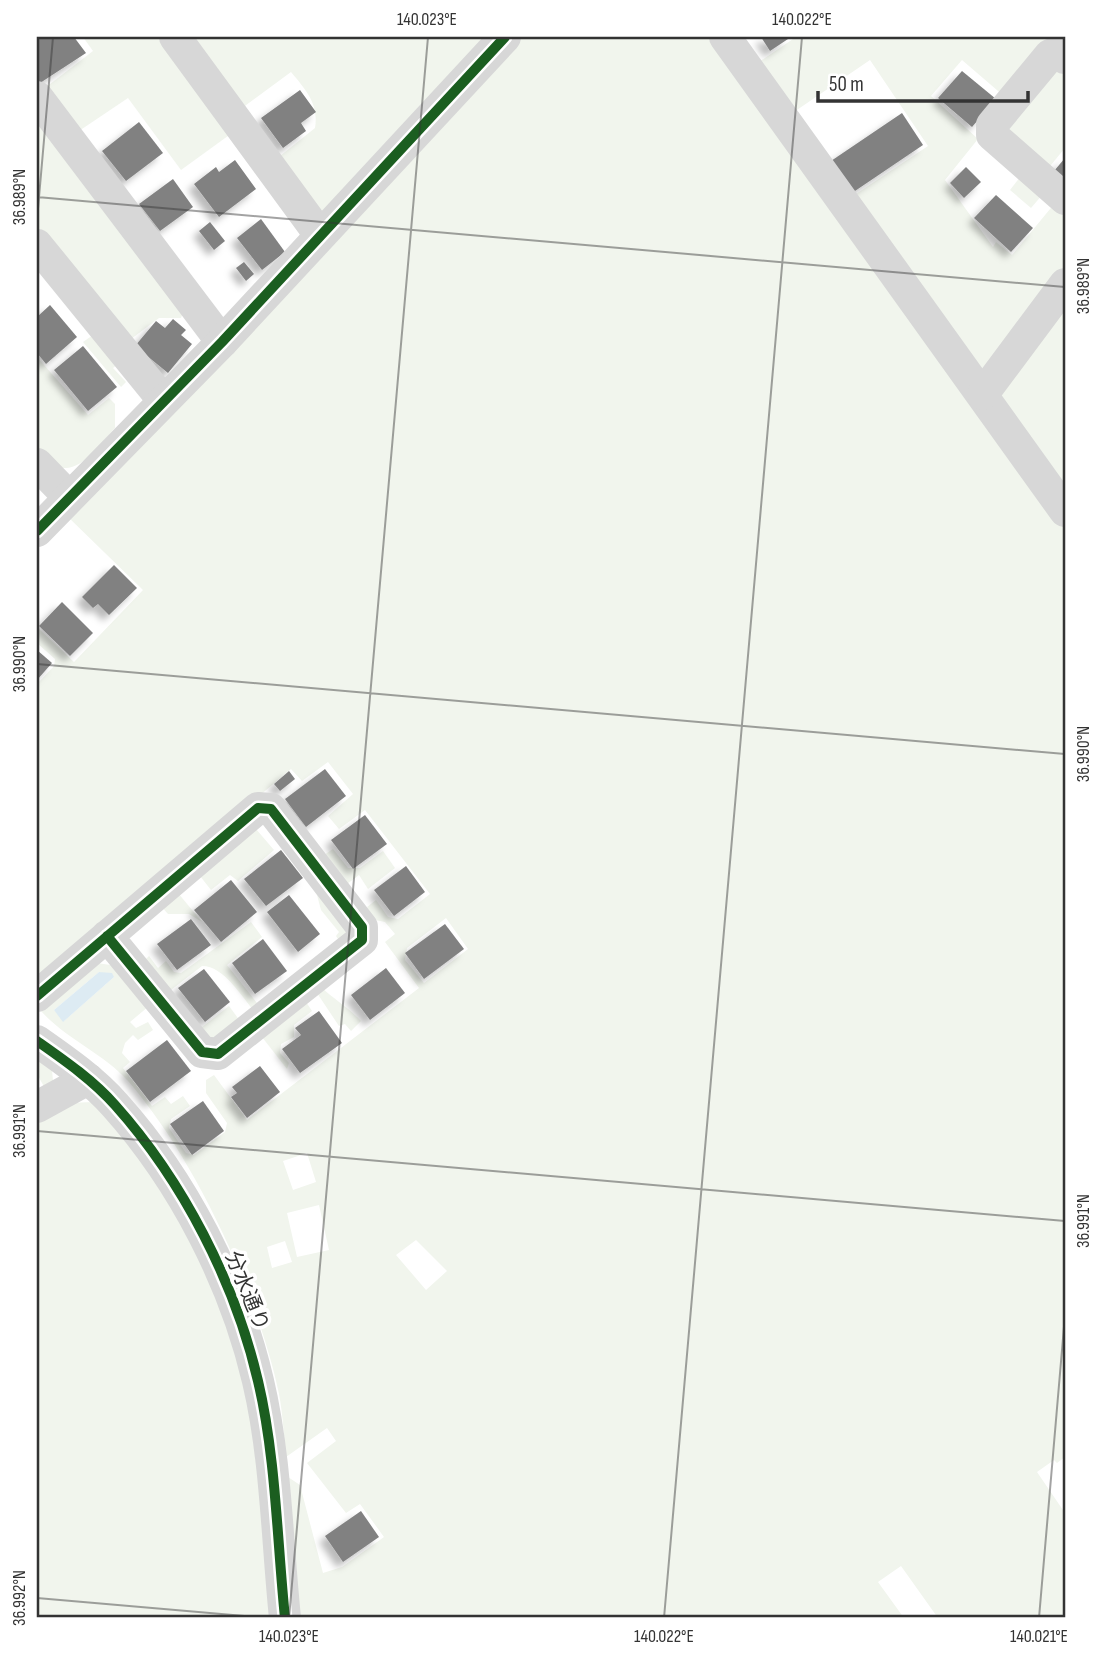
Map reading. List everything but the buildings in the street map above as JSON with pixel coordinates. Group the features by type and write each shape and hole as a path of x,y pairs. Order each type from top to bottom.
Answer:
{"street":[{"path":"175,37 320,235"},
{"path":"37,531 68,496 222,342 505,37"},
{"path":"725,37 1065,510"},
{"path":"1065,58 1058,52 1050,55 992,125 992,135 1065,199"},
{"path":"37,97 222,342"},
{"path":"37,244 163,400"},
{"path":"983,394 1065,284"},
{"path":"37,464 68,496"},
{"path":"37,996 107,936 258,808 271,810 362,927 362,940 218,1054 202,1052 107,936"},
{"name":"分水通り","path":"37,1041 88,1079 131,1124 171,1181 213,1255 246,1333 259,1384 285,1618"},
{"path":"37,1107 88,1079"}],"shaded area":[{"path":"83,37 161,37 232,133 181,170 128,98 76,133 41,91 93,51"},
{"path":"184,37 746,37 728,51 853,196 928,146 870,60 791,114 756,64 796,37 1065,37 1065,49 1005,97 962,60 931,96 978,139 945,180 993,247 996,242 1012,255 1055,203 1065,212 1065,268 992,365 993,396 1065,294 1065,1457 1057,1463 1054,1460 1037,1472 1065,1513 1065,1618 938,1618 901,1566 878,1582 904,1618 37,1618 37,1120 67,1103 94,1102 146,1167 214,1276 297,1576 288,1477 300,1485 323,1573 342,1567 384,1537 360,1504 346,1513 307,1463 336,1441 327,1428 286,1457 279,1394 256,1314 221,1229 177,1148 128,1081 41,1011 97,963 117,966 149,1006 130,1022 136,1028 148,1022 153,1030 138,1040 133,1035 125,1043 122,1053 130,1062 123,1068 152,1106 165,1097 171,1104 183,1096 190,1106 171,1119 169,1128 186,1153 194,1155 225,1132 227,1123 206,1093 206,1080 214,1075 247,1120 419,988 385,942 395,934 385,922 375,920 367,907 376,900 388,917 398,919 430,894 365,810 339,829 328,816 353,794 328,762 302,781 291,769 37,984 37,684 54,666 55,659 37,643 37,627 74,662 143,590 66,515 332,239 275,160 315,128 313,104 302,85 291,72 238,111","holes":["446,918 468,949 424,983 405,960 407,948","99,972 114,977 64,1021 54,1010","307,1153 316,1182 293,1190 283,1161","319,1205 329,1250 297,1257 287,1213","416,1240 447,1271 426,1290 396,1255","285,1241 292,1262 272,1268 267,1247"]},
{"path":"1054,69 1065,69 1065,148 1046,171 1004,126"},
{"path":"37,118 184,310 181,318 159,318 127,342 37,230"},
{"path":"1021,176 1043,194 1031,208 1010,190"},
{"path":"96,333 120,362 113,368 126,382 121,387 83,342"},
{"path":"37,357 88,415 109,398 115,404 115,428 89,456 74,467 54,465 37,446"},
{"path":"256,829 274,850 238,881 230,875 211,890 200,876"},
{"path":"333,849 348,868 360,868 383,851 395,868 368,889 359,875 347,884 324,855"},
{"path":"290,857 347,927 346,936 340,942 336,936 339,932 321,910 317,895"},
{"path":"178,893 202,922 189,914 168,914 161,906"},
{"path":"251,922 262,937 227,965 261,1008 255,1012 225,976 210,967 202,966 171,990 145,960 149,956 158,968 166,961 174,972 181,973"},
{"path":"99,972 112,973 114,977 63,1022 54,1010"},
{"path":"322,988 361,1021 351,1031 345,1024 339,1026 317,993"},
{"path":"306,1002 312,1011 294,1025 294,1037 281,1044 280,1053 289,1063 287,1069 262,1037"},
{"path":"229,1006 240,1021 211,1040 201,1028"},
{"path":"37,1057 52,1070 53,1081 47,1092 37,1074"}],"cycle path":[{"path":"37,531 222,342 505,37"},
{"path":"37,996 258,808 271,809 362,927 362,940 218,1054 202,1052 107,936"},
{"path":"37,1041 97,1087 140,1135 184,1200 221,1270 248,1344 264,1410 285,1618"}]}
